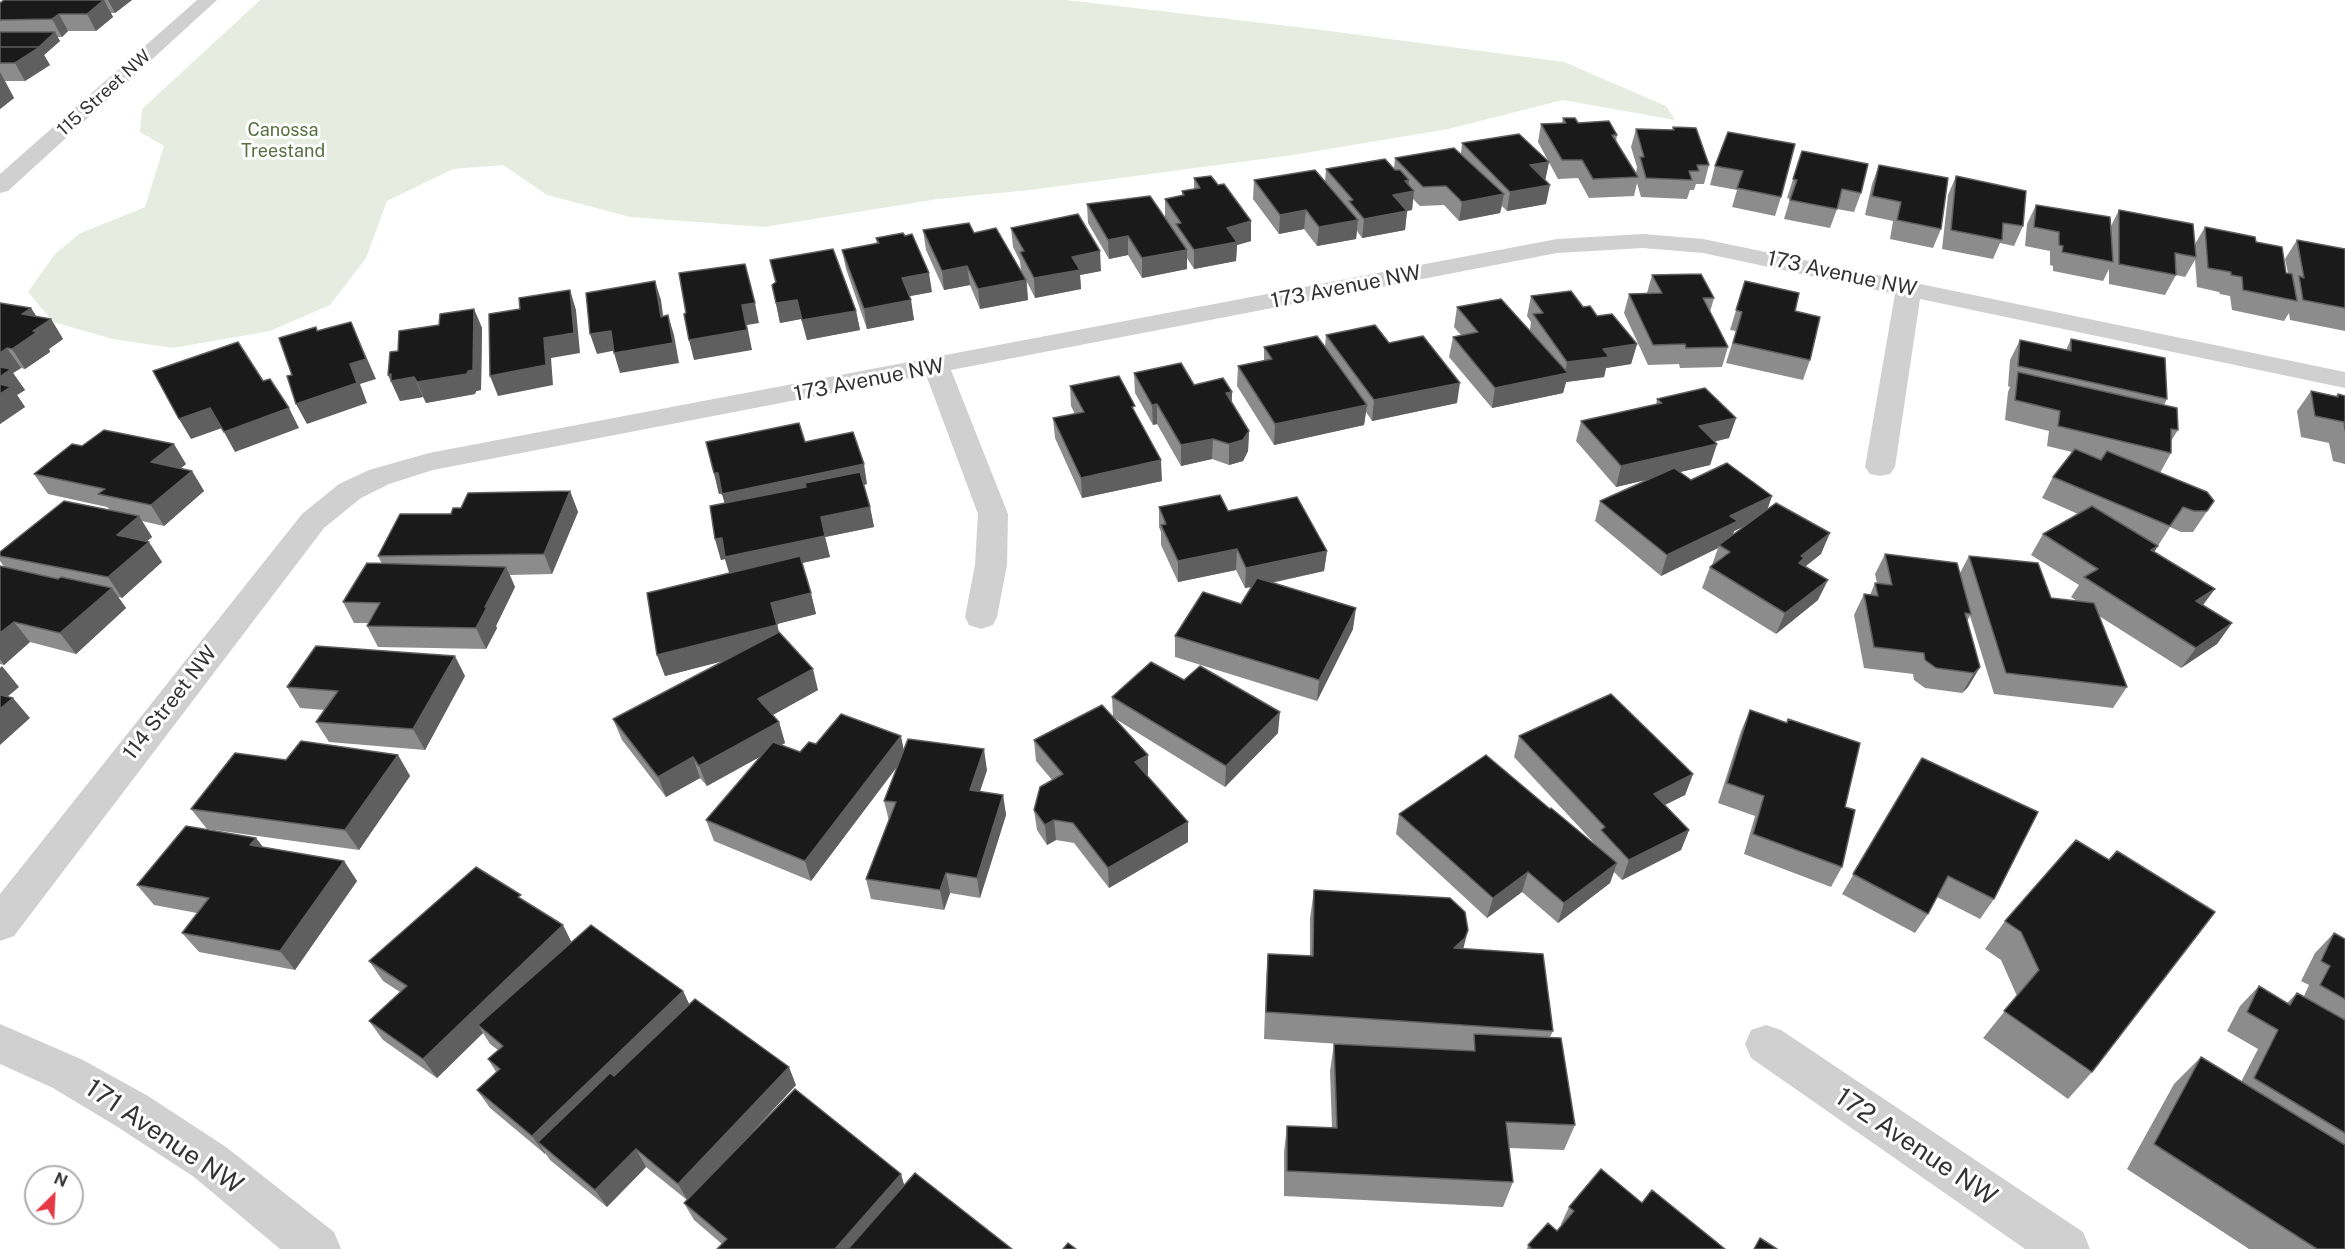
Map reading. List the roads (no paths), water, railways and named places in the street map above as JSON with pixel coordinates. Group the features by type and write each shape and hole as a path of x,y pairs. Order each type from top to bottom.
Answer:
{"street":[{"name":"115 Street NW","path":"0,186 208,0"},
{"name":"173 Avenue NW","path":"350,490 379,477 429,462 936,367 1557,246 1595,242 1643,241 1702,246 2345,380"},
{"path":"1880,467 1908,288"},
{"path":"936,367 993,514 991,565 981,617"},
{"name":"114 Street NW","path":"0,924 295,542 313,521 350,490"},
{"name":"171 Avenue NW","path":"0,1043 68,1074 210,1162 317,1249"},
{"name":"172 Avenue NW","path":"1766,1044 2066,1249"}],"park label":[{"name":"Canossa Treestand","path":"283,140"}]}
